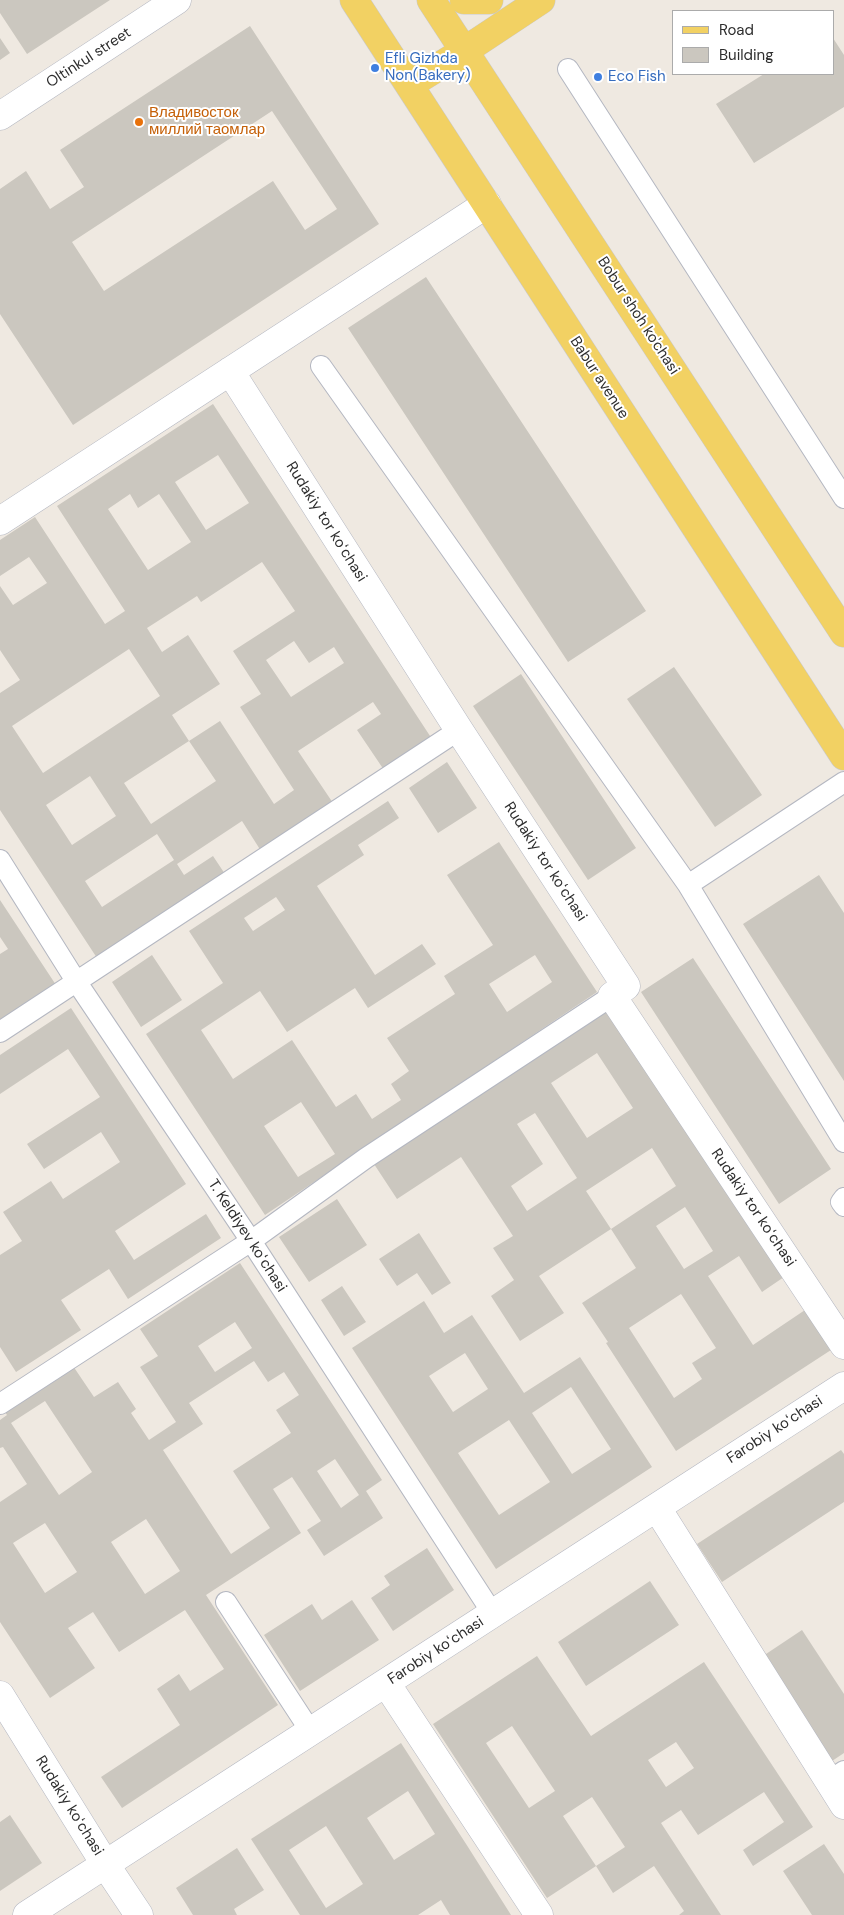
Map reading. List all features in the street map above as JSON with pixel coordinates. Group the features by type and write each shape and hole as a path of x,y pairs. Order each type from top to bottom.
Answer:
{"main road":[{"name":"Bobur shoh ko'chasi","path":"431,0 844,633"},
{"path":"464,0 489,0"},
{"path":"409,85 541,0"},
{"name":"Babur avenue","path":"359,2 409,85 844,756"}],"street":[{"name":"Oltinkul street","path":"0,116 177,0"},
{"path":"0,521 487,204"},
{"name":"Rudakiy tor koʻchasi","path":"230,370 459,730 626,986 612,996 844,1345"},
{"name":"Farobiy koʻchasi","path":"27,1915 844,1386"},
{"path":"657,1508 836,1776 844,1805"},
{"path":"386,1684 539,1915"},
{"name":"Rudakiy koʻchasi","path":"0,1695 105,1864 139,1915"}],"lane":[{"path":"568,69 844,498"},
{"path":"321,366 688,886 844,1142"},
{"path":"0,1032 459,730"},
{"path":"688,886 844,782"},
{"name":"T. Keldiyev koʻchasi","path":"0,860 76,981 251,1241 493,1614"},
{"path":"0,1404 251,1241 366,1158 612,996"},
{"path":"844,1198 841,1202 844,1206"},
{"path":"226,1602 311,1732"}],"building":[{"path":"0,0 110,0 27,54 0,13"},
{"path":"250,26 379,224 73,425 0,314 0,189 26,171 50,209 84,187 60,150","holes":["272,111 337,209 305,230 273,181 104,291 72,242"]},
{"path":"0,38 10,53 0,60"},
{"path":"834,40 844,55 844,107 754,163 716,104 762,75 834,75"},
{"path":"426,277 646,611 568,662 348,328"},
{"path":"213,404 432,739 384,770 357,730 381,714 373,702 298,751 333,803 261,851 242,821 177,864 184,875 213,856 225,874 97,958 0,810 0,693 20,680 0,650 0,586 13,605 47,583 29,557 0,576 0,540 35,517 105,624 125,611 57,506","holes":["218,455 249,503 206,530 175,482","130,494 138,508 159,494 191,542 148,570 108,509","262,562 295,611 233,651 261,694 240,707 294,790 274,804 220,721 189,741 172,715 220,684 188,635 162,652 147,628 197,596 201,602","294,641 309,663 334,647 344,663 291,697 266,660","129,649 160,696 43,773 12,726","189,741 216,781 151,824 124,783","90,776 116,816 72,845 46,805","157,834 174,860 102,907 85,881"]},
{"path":"674,667 762,795 715,827 627,699"},
{"path":"521,674 636,848 588,880 473,706"},
{"path":"447,762 477,808 438,833 409,788"},
{"path":"388,801 399,818 358,845 364,855 317,886 375,975 422,944 436,964 368,1008 355,988 287,1032 260,991 201,1030 233,1079 292,1040 336,1107 356,1094 372,1119 401,1100 391,1084 409,1071 387,1038 455,994 444,976 493,945 447,875 499,842 597,992 265,1215 146,1034 223,983 189,931","holes":["276,897 285,910 253,931 244,918","535,955 552,982 507,1012 489,984","301,1102 335,1154 298,1177 264,1126"]},
{"path":"819,875 844,913 844,1081 743,924"},
{"path":"0,900 56,985 0,1021 0,954 8,949 0,937"},
{"path":"152,955 182,1000 141,1027 112,982"},
{"path":"693,958 831,1169 779,1204 641,992"},
{"path":"71,1008 186,1184 115,1231 134,1260 206,1214 221,1238 128,1299 109,1269 61,1300 81,1330 16,1372 0,1347 0,1255 22,1241 3,1212 51,1181 63,1199 120,1162 101,1132 44,1169 27,1144 100,1097 68,1049 0,1094 0,1055"},
{"path":"609,1009 784,1277 762,1292 739,1256 708,1276 753,1345 805,1310 831,1350 676,1451 582,1303 636,1268 611,1229 539,1276 564,1313 520,1341 491,1296 514,1280 493,1248 513,1236 461,1157 397,1199 374,1164","holes":["597,1053 633,1108 587,1138 551,1083","535,1113 577,1178 527,1211 511,1186 543,1164 517,1124","652,1148 676,1186 611,1229 586,1191","685,1207 713,1251 684,1269 656,1226","681,1294 716,1348 692,1363 702,1379 674,1398 629,1328"]},
{"path":"337,1199 367,1245 309,1282 279,1237"},
{"path":"419,1233 451,1283 432,1295 417,1273 397,1286 379,1259"},
{"path":"240,1263 382,1480 366,1491 383,1518 324,1556 307,1530 321,1521 292,1477 273,1489 301,1533 206,1595 278,1705 122,1808 101,1777 180,1725 157,1689 179,1674 190,1691 224,1669 185,1610 119,1652 93,1612 68,1628 95,1668 50,1698 0,1622 0,1502 27,1484 3,1447 0,1448 0,1420 7,1415 2,1408 71,1363 94,1397 118,1382 136,1409 131,1413 149,1440 176,1422 140,1367 158,1356 140,1329","holes":["235,1322 252,1348 215,1372 198,1346","254,1361 268,1382 284,1372 299,1395 276,1410 291,1433 233,1471 270,1528 231,1554 163,1450 203,1424 189,1403","45,1401 92,1472 59,1495 11,1423","335,1459 359,1495 341,1508 317,1471","146,1519 180,1571 145,1594 111,1542","45,1523 77,1572 45,1593 13,1543"]},
{"path":"342,1286 366,1322 344,1336 321,1300"},
{"path":"424,1301 444,1333 472,1315 524,1393 580,1357 652,1467 496,1569 352,1348","holes":["465,1353 488,1389 453,1412 429,1376","571,1387 611,1449 572,1474 532,1413","509,1420 550,1482 499,1515 458,1453"]},
{"path":"841,1450 844,1454 844,1502 722,1582 697,1544"},
{"path":"427,1548 454,1590 393,1631 371,1598 390,1585 384,1576"},
{"path":"650,1581 679,1625 586,1686 558,1642"},
{"path":"352,1600 379,1640 300,1691 264,1635 312,1604 322,1620"},
{"path":"802,1630 844,1694 844,1753 832,1761 763,1656"},
{"path":"537,1656 591,1736 704,1662 813,1827 753,1866 743,1850 784,1822 764,1792 698,1835 681,1810 661,1823 721,1915 679,1915 684,1911 654,1866 613,1893 596,1866 547,1898 433,1724","holes":["512,1726 555,1791 529,1808 486,1743","676,1742 694,1768 666,1787 648,1760","592,1797 625,1847 596,1866 563,1816"]},
{"path":"401,1743 511,1915 450,1915 441,1900 418,1915 300,1915 251,1839","holes":["408,1791 435,1834 394,1860 367,1818","326,1826 363,1884 326,1908 289,1850"]},
{"path":"10,1815 42,1863 0,1891 0,1822"},
{"path":"824,1844 844,1874 844,1915 812,1915 783,1871"},
{"path":"237,1848 264,1890 234,1909 237,1915 193,1915 176,1888"}],"place":[{"name":"Efli Gizhda Non(Bakery)","path":"375,68"},
{"name":"Eco Fish","path":"598,77"},
{"name":"Владивосток миллий таомлар","path":"139,122"}]}
